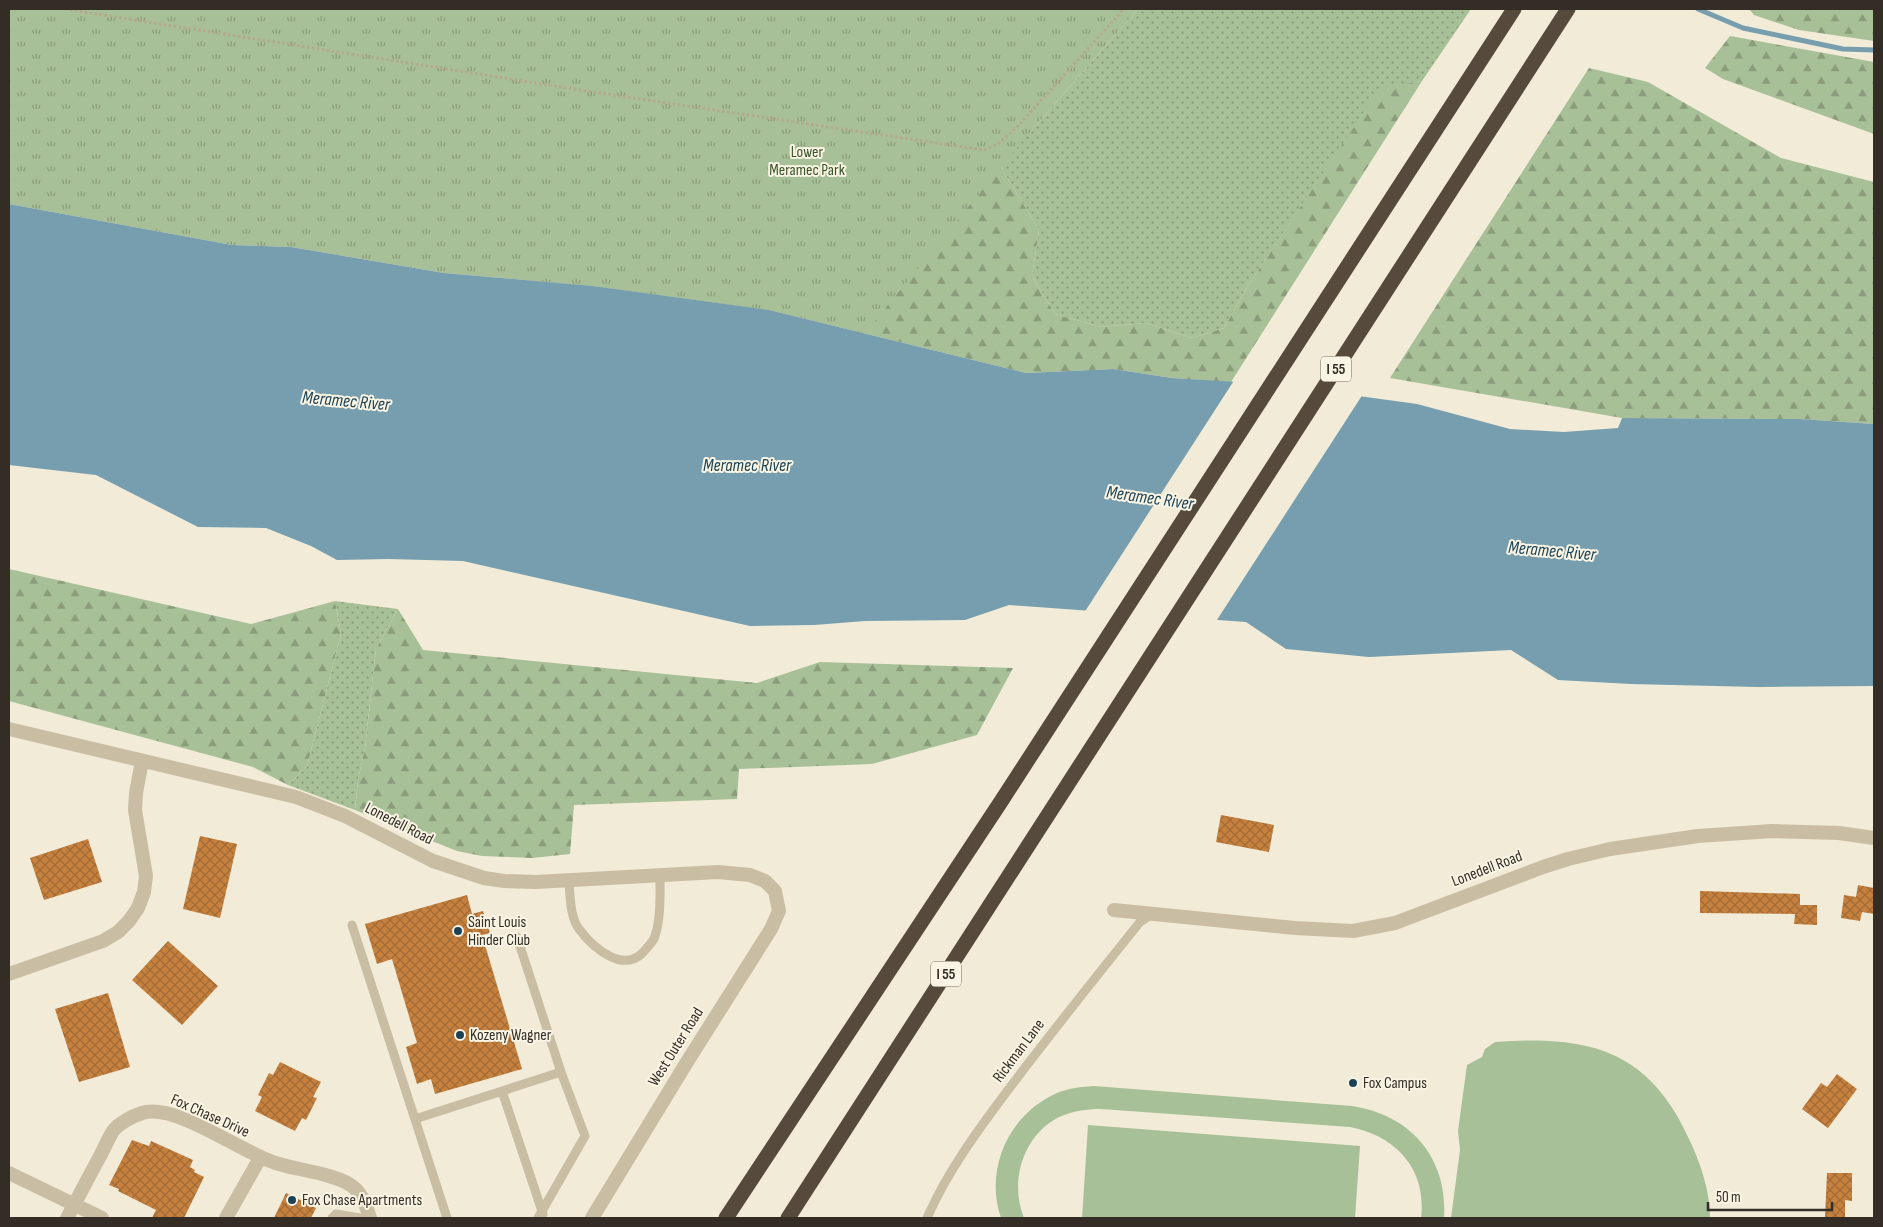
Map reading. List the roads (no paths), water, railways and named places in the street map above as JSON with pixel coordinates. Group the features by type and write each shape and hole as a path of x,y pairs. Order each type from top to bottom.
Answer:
{"highway":[{"path":"726,1218 1050,727 1514,9"},
{"name":"I 55","path":"788,1218 1568,9"}],"street":[{"name":"Lonedell Road","path":"9,729 276,792 321,806 345,816 433,861 474,876 520,882 718,872 742,874 765,881 775,891"},
{"path":"9,974 103,941 118,932 138,908 144,892 146,876 135,810 142,761"},
{"name":"Lonedell Road","path":"1114,910 1295,928 1353,931 1395,923 1542,867 1610,849 1698,836 1772,831 1839,833 1874,838"},
{"name":"West Outer Road","path":"592,1218 771,929 778,911 775,891"},
{"name":"Fox Chase Drive","path":"67,1218 114,1129 128,1119 143,1112 157,1112 171,1115 260,1158 280,1165 300,1168 351,1185 363,1197 370,1218"},
{"name":"Fox Chase Drive","path":"226,1218 260,1158"},
{"path":"9,1173 102,1218"}],"lane":[{"path":"569,881 571,906 578,928 598,948 614,959 631,961 642,955 655,937 659,909 660,875"},
{"name":"Rickman Lane","path":"927,1218 938,1193 983,1124 1039,1048 1140,922 1152,914"},
{"path":"352,925 447,1218"},
{"path":"517,937 561,1072 585,1136 542,1216"},
{"path":"415,1120 561,1072"},
{"path":"502,1091 542,1216"},
{"path":"332,1218 336,1214 360,1218"}],"water":[{"name":"Meramec River","path":"9,204 232,245 291,247 444,273 593,286 769,310 1026,373 1113,369 1172,378 1271,384 1417,404 1510,429 1564,432 1618,428 1622,418 1800,419 1874,424 1874,686 1758,687 1558,680 1511,650 1369,657 1286,649 1246,622 1009,605 965,620 865,621 814,625 750,626 463,561 337,560 311,546 266,528 198,527 96,475 9,465"}],"waterway":[{"path":"1698,9 1743,28 1843,49 1874,50"}],"place":[{"name":"Saint Louis Hinder Club","path":"458,931"},
{"name":"Kozeny Wagner","path":"460,1035"},
{"name":"Fox Campus","path":"1353,1083"},
{"name":"Fox Chase Apartments","path":"292,1200"}],"park label":[{"name":"Lower Meramec Park","path":"807,161"}]}
